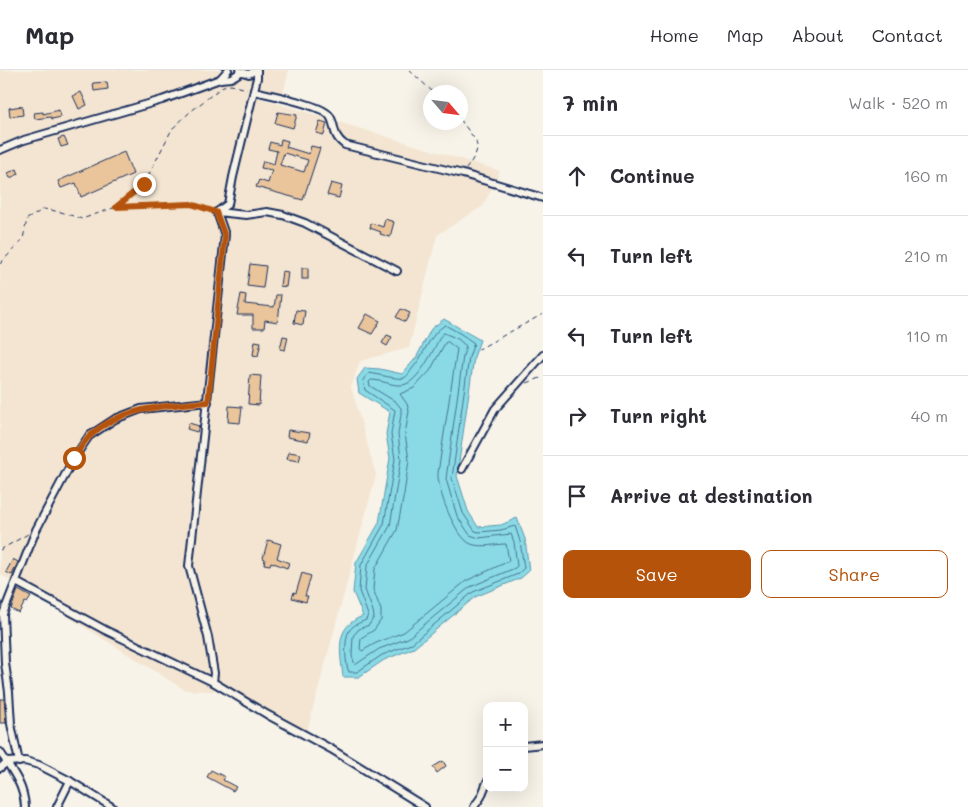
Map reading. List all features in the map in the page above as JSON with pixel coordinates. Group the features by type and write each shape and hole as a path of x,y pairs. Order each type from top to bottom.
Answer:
{"street":[{"path":"220,79 228,70"},
{"path":"0,150 24,140 162,100 220,79 231,78 240,71 249,74 257,70"},
{"path":"216,212 228,204 257,70"},
{"path":"249,74 254,90"},
{"path":"254,90 319,108 332,119 334,131 339,140 345,145 463,174 507,189 543,198"},
{"path":"216,212 246,215 267,212 284,214 305,223 396,271"},
{"path":"213,682 214,673 208,637 190,566 225,236 216,212"},
{"path":"462,470 495,409 543,355"},
{"path":"19,762 11,724 1,623 36,530 74,458 89,436 115,419 141,409 208,402"},
{"path":"16,582 106,630 213,682 268,715 331,749 425,807"},
{"path":"528,746 543,744"},
{"path":"0,752 17,776 22,788 25,807"},
{"path":"0,768 6,762 32,762 70,781 112,807"},
{"path":"57,807 70,781"},
{"path":"474,807 483,792"}],"path":[{"path":"409,70 425,85"},
{"path":"116,207 144,184 172,130 190,112 223,86 232,85 254,90"},
{"path":"463,174 477,154 477,144 467,130"},
{"path":"0,264 23,240 27,219 44,209 82,219 116,207 191,204 216,212"},
{"path":"477,350 543,314"},
{"path":"514,388 543,377"},
{"path":"0,550 36,530"}],"shaded area":[{"path":"0,70 289,70 282,97 246,94 500,171 483,206 437,235 409,348 360,361 351,387 376,475 307,731 220,687 212,691 185,690 0,574"}],"water":[{"path":"444,319 480,340 474,357 457,476 468,511 478,527 501,525 517,518 525,539 529,571 521,578 475,597 414,648 384,660 359,677 343,677 340,649 343,633 347,626 363,616 353,592 356,563 379,523 390,458 386,434 390,412 359,393 357,379 365,368 402,374 416,358 431,329"}],"building":[{"path":"107,82 108,89 94,91 93,83"},
{"path":"81,92 87,105 79,109 73,96"},
{"path":"22,106 23,115 10,117 9,108"},
{"path":"59,110 61,117 35,119 34,113 43,112 43,114"},
{"path":"278,112 297,115 293,128 275,123"},
{"path":"320,121 327,123 324,135 316,133"},
{"path":"64,137 68,145 61,147 58,139"},
{"path":"281,139 288,141 286,147 309,154 311,146 320,148 303,200 256,187 259,180 268,183 272,170 261,168 263,161 274,164 277,151 268,149 270,142 280,145","holes":["284,153 308,160 304,172 280,165"]},
{"path":"124,152 133,174 81,197 76,183 61,188 58,181"},
{"path":"17,169 19,174 10,178 8,173"},
{"path":"331,183 342,186 339,198 327,195"},
{"path":"385,219 394,222 390,237 370,228 371,223 383,227"},
{"path":"250,264 266,266 263,288 247,286"},
{"path":"302,268 308,268 308,279 302,279"},
{"path":"282,271 288,272 286,287 280,286"},
{"path":"241,294 246,295 245,304 274,307 276,295 281,295 278,322 265,320 264,328 253,328 253,315 237,315"},
{"path":"401,309 410,313 405,322 396,317"},
{"path":"296,310 305,311 303,325 294,323"},
{"path":"367,314 380,321 372,334 359,328"},
{"path":"387,335 392,337 387,346 382,343"},
{"path":"283,336 288,337 285,350 280,349"},
{"path":"255,341 261,342 258,356 253,355"},
{"path":"250,375 261,376 259,405 248,404"},
{"path":"229,406 242,407 240,423 228,422"},
{"path":"189,423 199,426 197,432 187,429"},
{"path":"288,430 310,433 308,441 287,437"},
{"path":"289,452 301,454 299,461 287,459"},
{"path":"268,540 281,544 277,558 289,563 287,568 271,562 270,565 264,564 265,559 263,558"},
{"path":"13,559 18,562 12,575 6,572"},
{"path":"302,573 311,576 305,596 308,596 306,602 292,598 294,592 296,593"},
{"path":"18,590 31,597 27,603 25,602 19,613 11,609"},
{"path":"0,699 4,699 6,723 0,723"},
{"path":"443,761 446,766 437,773 433,767"},
{"path":"211,770 225,777 223,780 236,787 233,791 207,777"}],"route":[{"path":"74,458 89,436 115,419 141,409 208,402 225,236 216,212 191,204 116,207 144,184"}]}
